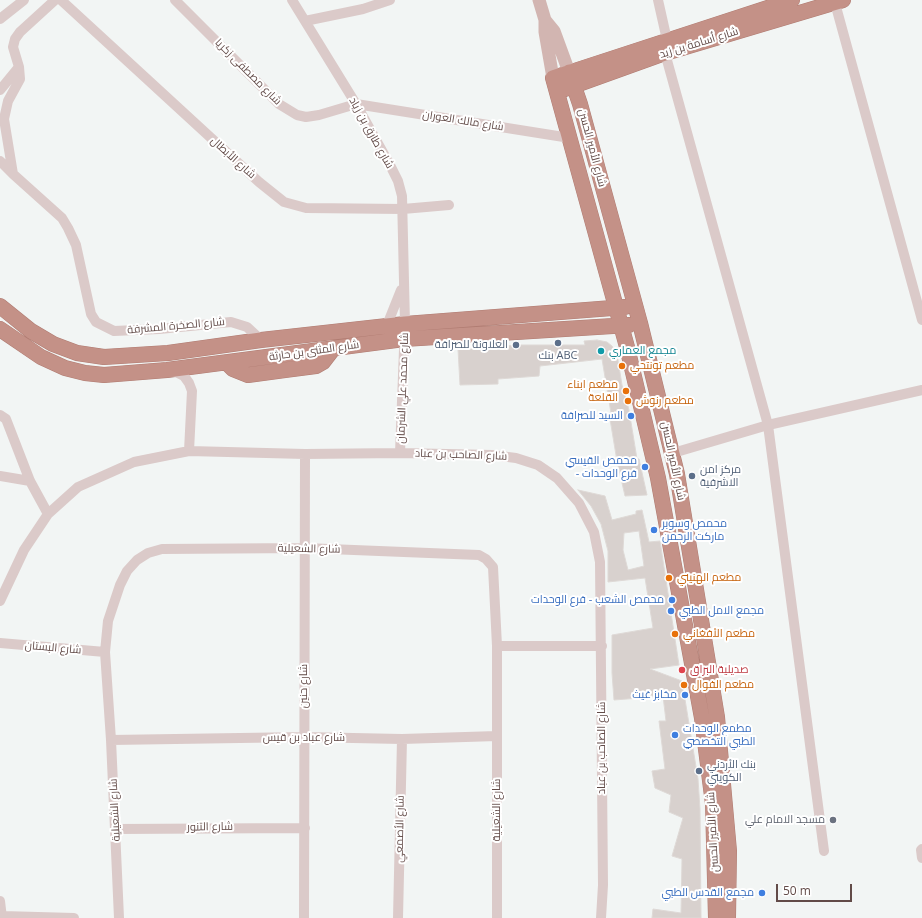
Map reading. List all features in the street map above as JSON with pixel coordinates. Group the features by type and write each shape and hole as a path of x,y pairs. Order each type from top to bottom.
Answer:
{"highway":[{"name":"شارع أسامة بن زيد","path":"555,85 666,47 792,0"},
{"name":"شارع أسامة بن زيد","path":"571,79 592,79 666,47 839,1"},
{"name":"شارع الأمير الحسن","path":"571,79 580,104 636,305 677,474 718,732 729,851 728,918"},
{"path":"580,104 580,92 583,86 592,79"},
{"name":"شارع الأمير الحسن","path":"555,85 627,348 658,478 702,718 713,804 716,918"},
{"path":"592,308 601,298 608,278"},
{"name":"شارع المثنى بن حارثة","path":"0,307 31,331 53,344 77,353 104,357 168,353 387,325 592,308 616,308 636,305"},
{"name":"شارع المثنى بن حارثة","path":"0,329 41,357 65,368 85,373 104,375 227,363 404,339 620,326 640,323"},
{"path":"595,327 615,335 627,348"},
{"path":"658,478 677,474"}],"main road":[{"name":"شارع الأمير الحسن","path":"539,0 545,20 545,32 555,85"},
{"name":"شارع الأمير الحسن","path":"545,20 554,31 571,79"}],"street":[{"path":"0,19 24,0"},
{"path":"13,174 4,118 8,102 20,79 19,67 13,47 15,39 55,0"},
{"name":"شارع الأبطال","path":"60,0 237,162 275,196 284,202 306,208 403,208 449,205"},
{"name":"شارع مصطفى زكريا","path":"175,0 279,104 290,112 306,117 356,104"},
{"name":"شارع طارق بن زياد","path":"292,0 356,104 398,181 403,208 403,280 405,324"},
{"path":"305,21 361,4 390,0"},
{"path":"658,0 666,47 768,425 824,851"},
{"path":"839,1 922,320"},
{"path":"0,90 19,67"},
{"name":"شارع مالك العوران","path":"356,104 570,138"},
{"name":"شارع الصخرة المشرفة","path":"0,160 13,174 62,218 76,245 91,314 96,322 103,327 114,331 122,331 230,322 247,328 261,340"},
{"name":"شارع طارق بن زياد","path":"387,325 397,303 403,280"},
{"name":"شارع محمد علي الشرمان","path":"400,453 405,324"},
{"path":"167,370 184,376 192,391 189,451"},
{"path":"673,453 768,425 922,390"},
{"path":"0,415 6,419 30,481 48,514"},
{"name":"شارع الصاحب بن عباد","path":"0,601 24,550 48,514 68,494 89,481 134,462 189,451 305,454 400,453 492,455 516,458 538,465 557,478 579,503 594,532 600,570 602,646 603,885 601,918"},
{"name":"شارع حنين","path":"304,918 305,454"},
{"path":"0,476 30,481"},
{"name":"شارع الشعيلية","path":"119,918 112,740 105,652 108,621 120,585 127,571 137,560 148,553 162,549 304,548 479,555 486,559 493,567 497,646 497,918"},
{"name":"شارع البستان","path":"0,643 105,652"},
{"path":"497,646 602,646"},
{"name":"شارع عباد بن قيس","path":"112,740 304,737 402,739 497,736"},
{"name":"شارع الأصمعي","path":"398,918 402,739"},
{"name":"شارع التنور","path":"116,829 305,828"},
{"path":"922,849 920,850 922,858"},
{"path":"0,901 2,917 74,918"}],"building":[{"path":"597,340 607,342 612,346 617,354 622,385 629,410 637,459 639,459 647,495 625,496 617,461 602,359 540,366 539,376 498,379 498,384 460,385 458,349 519,345 585,345 584,341"},
{"path":"578,490 605,496 612,520 636,514 636,511 642,510 649,542 660,541 679,665 650,669 682,681 698,779 700,809 701,918 652,918 653,909 681,913 682,859 672,856 683,818 669,812 671,795 655,788 652,771 665,769 659,721 666,721 663,696 640,696 640,698 614,700 612,635 653,628 645,578 608,582 608,551 601,524 591,506","holes":["639,531 644,566 628,570 623,550 624,533"]}],"place":[{"name":"بنك ABC","path":"558,343"},
{"name":"العلاونة للصرافة","path":"516,345"},
{"name":"مجمع العماري","path":"601,351"},
{"name":"مطعم تونتحي","path":"622,366"},
{"name":"مطعم ابناء القلعة","path":"626,391"},
{"name":"مطعم رنوش","path":"628,401"},
{"name":"السيد للصرافة","path":"631,416"},
{"name":"محمص القيسي - فرع الوحدات","path":"645,467"},
{"name":"مركز امن الاشرفية","path":"692,476"},
{"name":"محمص وسوبر ماركت الرحمن","path":"654,530"},
{"name":"مطعم الهنيني","path":"669,578"},
{"name":"محمص الشعب - فرع الوحدات","path":"672,600"},
{"name":"مجمع الامل الطبي","path":"671,611"},
{"name":"مطعم الأفغاني","path":"675,634"},
{"name":"صديلية البراق","path":"682,670"},
{"name":"مطعم الفوال","path":"684,685"},
{"name":"مخابز غيث","path":"685,695"},
{"name":"مطمع الوحدات الطبي التخصصي","path":"675,735"},
{"name":"بنك الأردني الكويتي","path":"699,771"},
{"name":"مسجد الامام علي","path":"833,820"},
{"name":"مجمع القدس الطبي","path":"762,893"}]}
